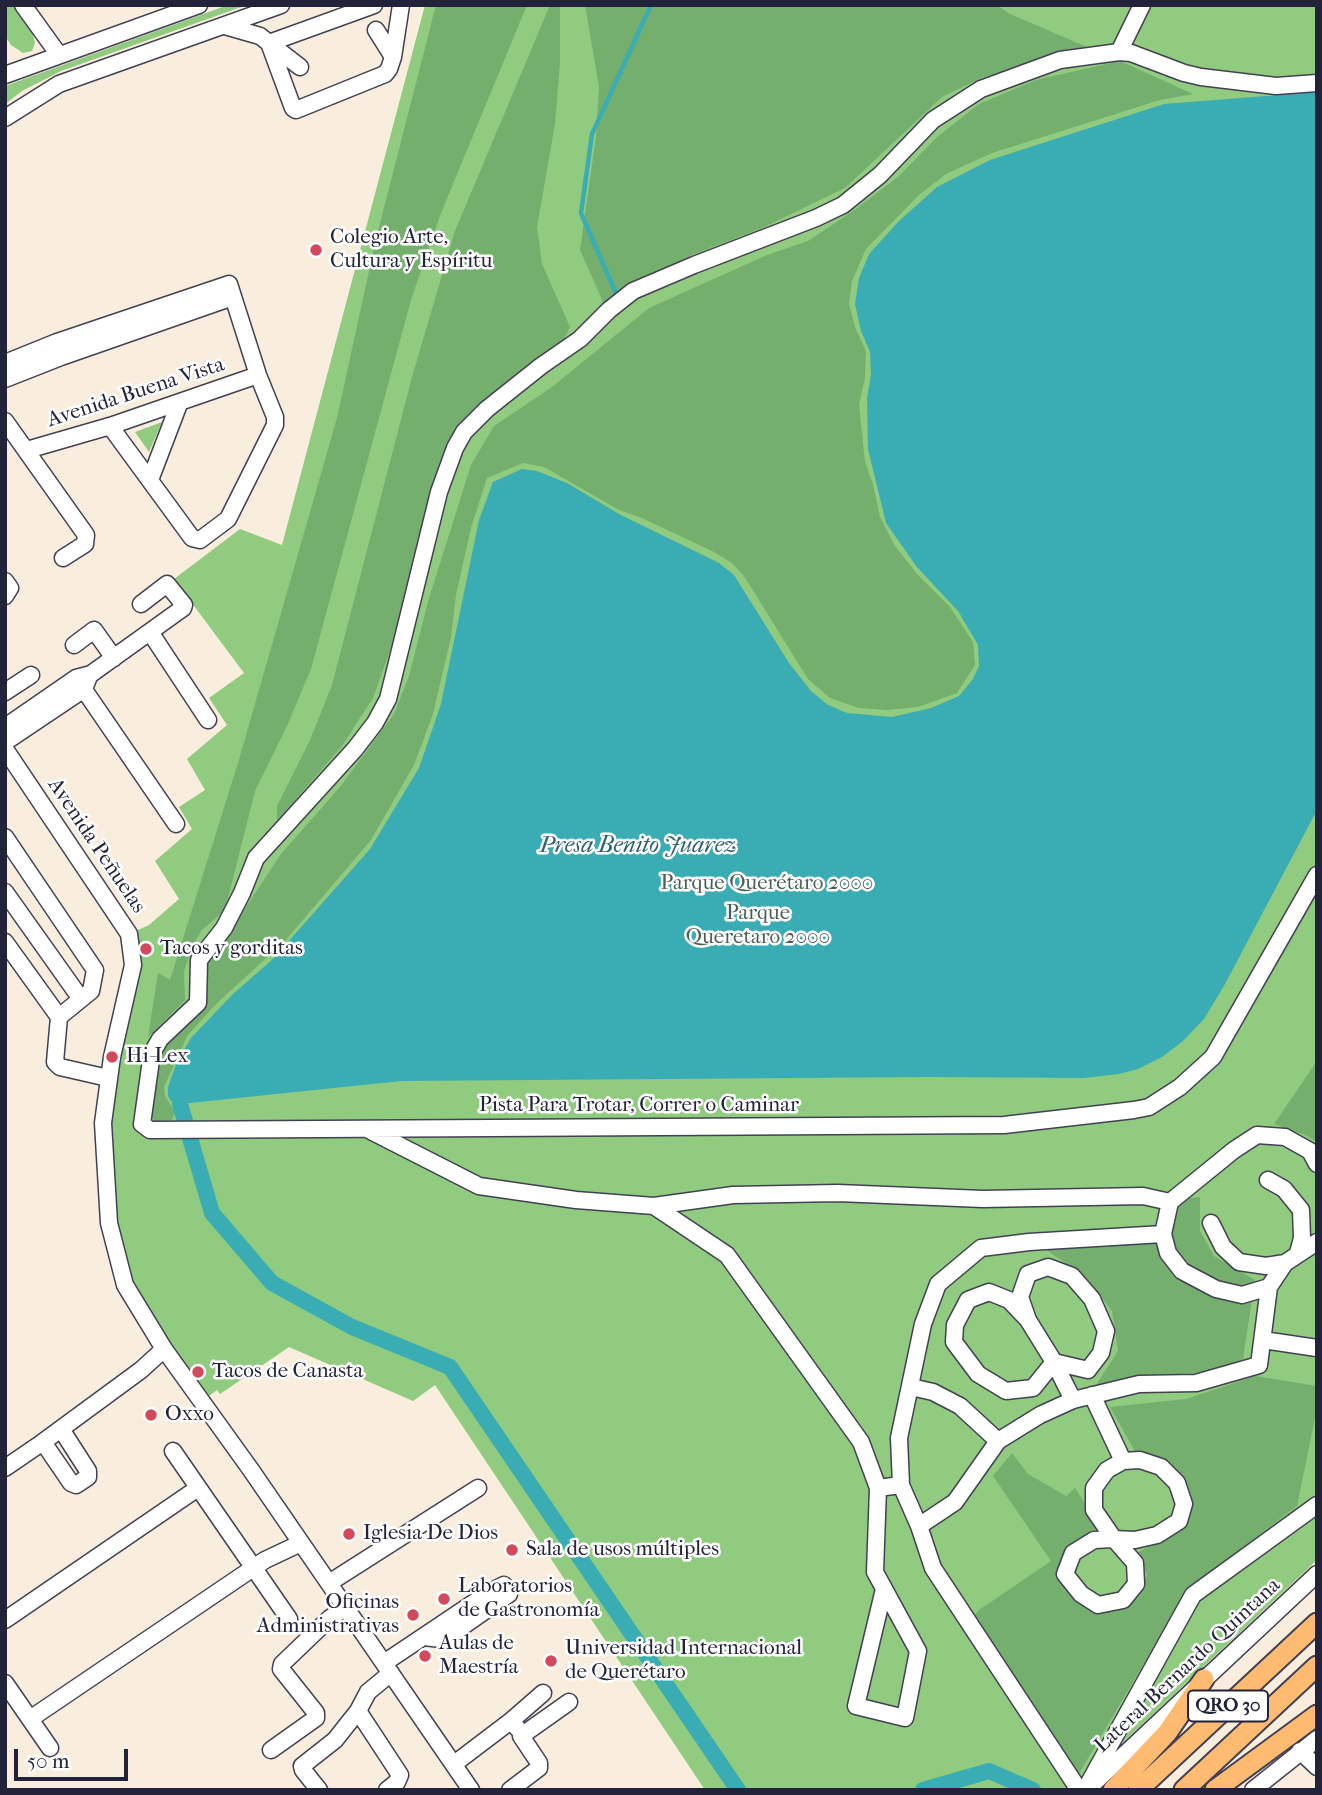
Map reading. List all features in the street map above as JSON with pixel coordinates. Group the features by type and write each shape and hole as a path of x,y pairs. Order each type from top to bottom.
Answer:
{"main road":[{"name":"QRO 30","path":"1138,1790 1317,1623"},
{"name":"QRO 30","path":"1184,1790 1317,1666"},
{"path":"1113,1790 1167,1733 1205,1679"},
{"path":"1215,1790 1317,1715"}],"street":[{"path":"23,5 59,55"},
{"path":"8,69 59,55 199,5"},
{"path":"5,118 59,84 281,5"},
{"path":"269,43 377,5 380,27 393,57"},
{"path":"269,43 296,110 384,74 393,57 401,5"},
{"path":"1142,5 1119,52 1131,53 1201,77 1276,86 1317,83"},
{"path":"225,26 260,36 300,67"},
{"name":"Pista Para Trotar, Correr o Caminar","path":"1119,52 1060,60 981,89 933,120 880,174 843,205 633,291 580,339 530,375 464,432 455,448 439,492 388,699 375,723 355,749 256,858 224,928 201,956 198,973 200,991 196,1007 160,1039 152,1053 142,1124 149,1130 1004,1125 1149,1107 1180,1087 1213,1057 1317,875"},
{"path":"5,363 59,349 230,290 275,417 275,425 228,519 200,540 196,540 110,426"},
{"path":"5,379 59,349"},
{"name":"Avenida Buena Vista","path":"27,450 179,404 258,375"},
{"path":"150,480 179,404"},
{"path":"5,421 86,535 85,544 63,558"},
{"path":"5,582 10,588 5,596"},
{"path":"5,742 114,657 184,607 167,584 141,604"},
{"path":"74,645 100,626 114,657"},
{"path":"150,632 208,720"},
{"path":"5,692 28,677 41,702"},
{"path":"5,727 41,702 84,680"},
{"path":"84,680 176,824"},
{"name":"Avenida Peñuelas","path":"7,756 130,934 133,965 108,1078 103,1123 109,1223 125,1285 164,1349 471,1790"},
{"path":"5,837 95,970 91,991 60,1017"},
{"path":"5,892 81,999"},
{"path":"5,942 60,1017 55,1062 60,1067 108,1078"},
{"path":"366,1128 480,1186 576,1200 654,1206 733,1195 838,1193 983,1199 1143,1196 1170,1202"},
{"path":"1269,1287 1242,1295 1216,1289 1182,1271 1168,1253 1163,1234 1170,1202 1234,1150 1257,1135 1285,1137 1310,1151 1317,1164"},
{"path":"919,1526 955,1503 998,1441 1040,1415 1073,1400 1139,1384 1196,1383 1259,1365 1269,1287 1292,1258 1302,1238 1301,1210 1284,1189 1268,1180"},
{"path":"654,1206 727,1255 861,1442 878,1488 875,1572 918,1651 905,1718 856,1706 884,1589"},
{"path":"1211,1223 1223,1247 1239,1262 1266,1266 1292,1258 1317,1241"},
{"path":"1079,1790 933,1568 901,1485 899,1437 923,1324 938,1284 981,1248 1029,1242 1163,1234"},
{"path":"1028,1320 1020,1297 1028,1274 1048,1267 1072,1276 1092,1299 1105,1331 1101,1353 1088,1370 1054,1362"},
{"path":"1054,1362 1033,1388 1006,1391 978,1374 954,1342 955,1325 968,1300 989,1292 1009,1300 1028,1320 1054,1362 1073,1400"},
{"path":"1263,1340 1317,1348"},
{"path":"5,1468 141,1370 164,1349"},
{"path":"911,1387 933,1392 960,1406 998,1441"},
{"path":"1092,1395 1124,1461"},
{"path":"43,1442 71,1483 76,1485 88,1477 88,1471 61,1429"},
{"path":"173,1451 289,1619"},
{"path":"1124,1461 1107,1470 1094,1488 1094,1510 1114,1539 1135,1563 1136,1584 1123,1601 1098,1605 1081,1594 1065,1574 1073,1553 1094,1540 1114,1539 1135,1540 1157,1535 1179,1521 1184,1504 1177,1483 1161,1467 1140,1460 1124,1461"},
{"path":"878,1488 901,1485"},
{"path":"5,1620 198,1488"},
{"path":"329,1583 478,1488"},
{"path":"1086,1790 1193,1595 1317,1505"},
{"path":"30,1719 253,1567 301,1543"},
{"name":"Lateral Bernardo Quintana","path":"1086,1790 1317,1574"},
{"path":"319,1790 302,1766 335,1740 387,1668 424,1637 502,1585 506,1585 509,1594 449,1636 441,1639 424,1637"},
{"path":"271,1750 316,1718 316,1713 281,1669 282,1664 330,1618 346,1607"},
{"path":"5,1683 50,1748"},
{"path":"454,1764 543,1693"},
{"path":"521,1737 569,1702"},
{"path":"358,1711 400,1775 397,1782 387,1790"},
{"path":"510,1790 539,1768 539,1763 512,1720"},
{"path":"1253,1790 1317,1738"},
{"path":"1300,1751 1317,1768"}],"green space":[{"path":"5,5 14,5 32,30 35,43 32,51 23,53 11,45 5,36"},
{"path":"228,5 247,5 61,71 22,91 5,104 5,86"},
{"name":"Parque Querétaro 2000","path":"425,5 1317,5 1317,1560 1102,1762 1085,1790 705,1790 435,1385 413,1401 289,1347 220,1394 217,1390 202,1401 135,1302 109,1223 103,1123 133,965 129,934 149,925 179,899 155,861 192,829 179,807 205,790 187,759 227,725 209,698 244,673 174,579 240,529 282,545"},
{"path":"436,5 527,5 441,213 411,300 311,669 255,791 225,910 202,930 193,945 184,971 185,1000 148,1037 158,973 170,980 238,763 337,418 376,239"},
{"path":"550,5 560,5 560,63 555,124 537,227 542,264 570,327 561,345 477,407 443,454 399,625 373,698 342,746 277,821 277,806 310,740 332,685 412,377 455,231"},
{"path":"585,5 997,5 1010,14 1087,47 981,78 942,97 845,188 762,228 694,254 627,288 604,304 580,250 596,136 599,87"},
{"path":"1120,61 1193,94 1160,100 992,153 946,174 919,195 866,249 852,281 849,304 855,327 866,351 865,378 859,404 865,462 880,517 895,546 917,574 950,607 973,642 975,665 957,693 918,707 887,710 859,708 830,698 808,679 744,576 732,563 642,518 619,510 544,467 523,463 487,478 471,528 456,595 451,637 433,714 414,765 371,840 284,942 217,1003 187,1036 164,1087 165,1096 175,1112 172,1120 156,1122 148,1115 160,1049 204,1000 207,958 224,940 281,854 340,787 394,714 409,676 429,598 471,465 494,426 552,387 649,308 767,255 808,241 899,176 937,137 979,104 1036,80"},
{"path":"162,422 149,452 135,432"},
{"path":"1317,1061 1317,1142 1274,1124"},
{"path":"1200,1197 1200,1231 1214,1256 1255,1280 1243,1359 1209,1372 1152,1376 1094,1388 1118,1351 1112,1311 1087,1278 1045,1249 1173,1242 1172,1227 1178,1199"},
{"path":"1255,1376 1317,1386 1317,1408 1297,1506 1188,1589 1077,1777 972,1618 979,1610 1051,1561 993,1476 1012,1453 1028,1474 1066,1496 1075,1488 1101,1529 1092,1530 1066,1548 1058,1576 1085,1607 1113,1611 1135,1598 1147,1575 1137,1553 1176,1531 1191,1514 1192,1497 1186,1481 1163,1459 1135,1451 1110,1407 1186,1399"}],"water":[{"name":"Presa Benito Juarez","path":"1317,92 1317,810 1225,984 1204,1019 1183,1041 1162,1057 1138,1069 1084,1078 401,1081 180,1104 171,1101 168,1087 177,1062 191,1038 233,994 273,959 370,849 419,768 441,704 479,520 493,482 522,469 537,471 567,483 619,514 719,563 734,575 789,663 811,691 828,705 847,713 892,717 931,708 959,696 973,679 979,666 978,645 958,611 917,567 886,523 868,449 870,352 861,331 855,304 859,278 869,254 899,221 937,187 990,160 1164,104"}],"waterway":[{"path":"618,298 581,213 592,134 651,5"},
{"path":"180,1104 212,1213 272,1283 352,1327 450,1367 738,1790"},
{"path":"923,1790 989,1771 1033,1790"}],"place":[{"name":"Colegio Arte, Cultura y Espíritu","path":"316,250"},
{"name":"Tacos y gorditas","path":"146,949"},
{"name":"Hi-Lex","path":"112,1057"},
{"name":"Tacos de Canasta","path":"198,1372"},
{"name":"Oxxo","path":"151,1415"},
{"name":"Iglesia De Dios","path":"349,1534"},
{"name":"Sala de usos múltiples","path":"512,1550"},
{"name":"Laboratorios de Gastronomía","path":"444,1599"},
{"name":"Oficinas Administrativas","path":"413,1615"},
{"name":"Aulas de Maestría","path":"425,1656"},
{"name":"Universidad Internacional de Querétaro","path":"551,1661"}],"park label":[{"name":"Parque Queretaro 2000","path":"758,926"}]}
